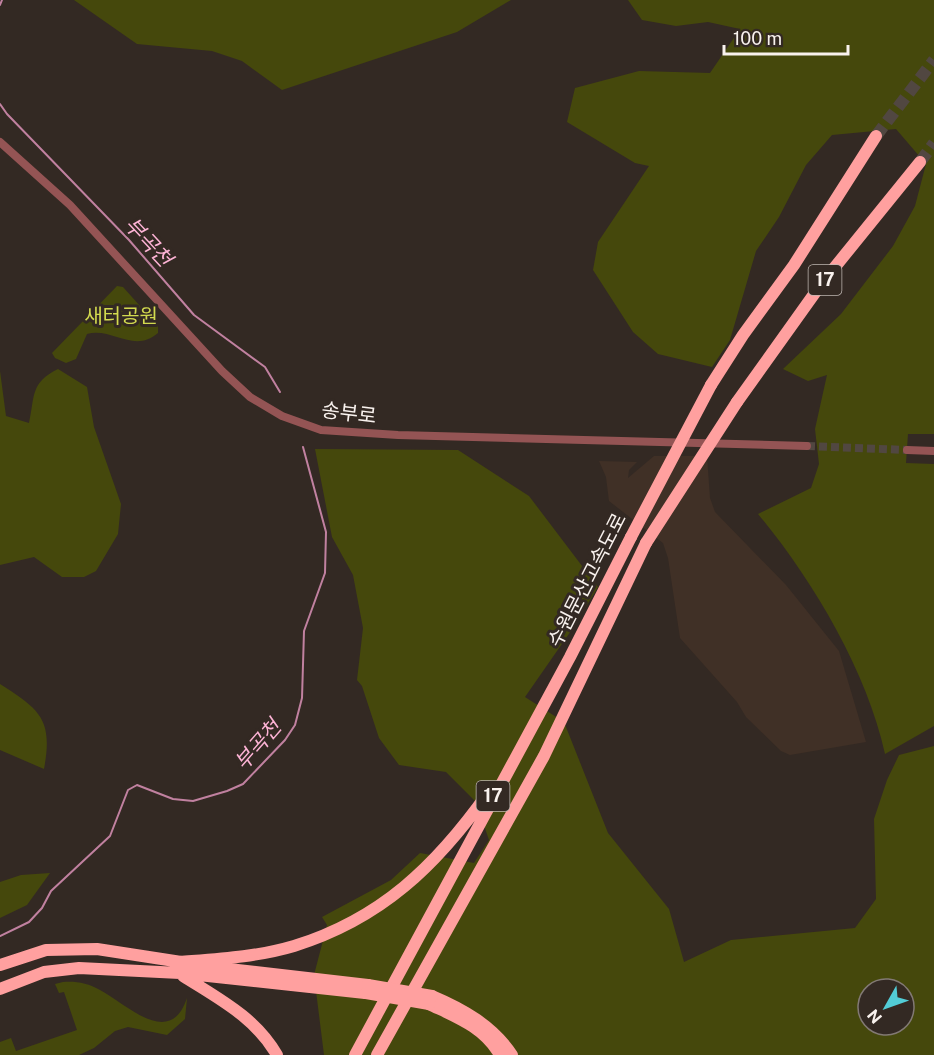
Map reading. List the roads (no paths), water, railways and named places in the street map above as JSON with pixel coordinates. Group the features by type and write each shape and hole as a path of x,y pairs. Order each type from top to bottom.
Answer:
{"highway":[{"name":"수원문산고속도로","path":"355,1055 570,657 711,385 743,335 794,265 876,136"},
{"name":"수원문산고속도로","path":"378,1055 544,756 646,543 737,402 822,283 920,162"},
{"path":"0,989 44,972 79,968 180,968 247,956 293,946 349,924 390,899 419,877 465,825 517,753"},
{"path":"0,965 46,950 87,949 180,968 367,989 430,1000 456,1006 474,1017 489,1029 512,1055"},
{"path":"180,968 242,1013 263,1034 277,1055"},
{"path":"430,1000 468,1022 484,1035 500,1055"},
{"path":"385,1055 389,1034"}],"street":[{"name":"송부로","path":"0,142 70,206 222,371 250,397 282,416 321,429 398,435 807,446"},
{"path":"907,450 934,451"}],"waterway":[{"name":"부곡천","path":"0,5 2,0"},
{"name":"부곡천","path":"0,104 7,114 129,240 194,315 265,367 280,392"},
{"name":"부곡천","path":"0,936 29,922 42,908 51,891 110,836 128,790 137,785 173,799 193,801 227,791 243,784 285,740 295,725 302,698 304,631 325,573 326,532 303,447"}],"tunnel":[{"path":"876,136 934,60"},
{"path":"920,162 934,143"},
{"path":"807,446 907,450"}],"park label":[{"name":"새터공원","path":"121,316"}]}
